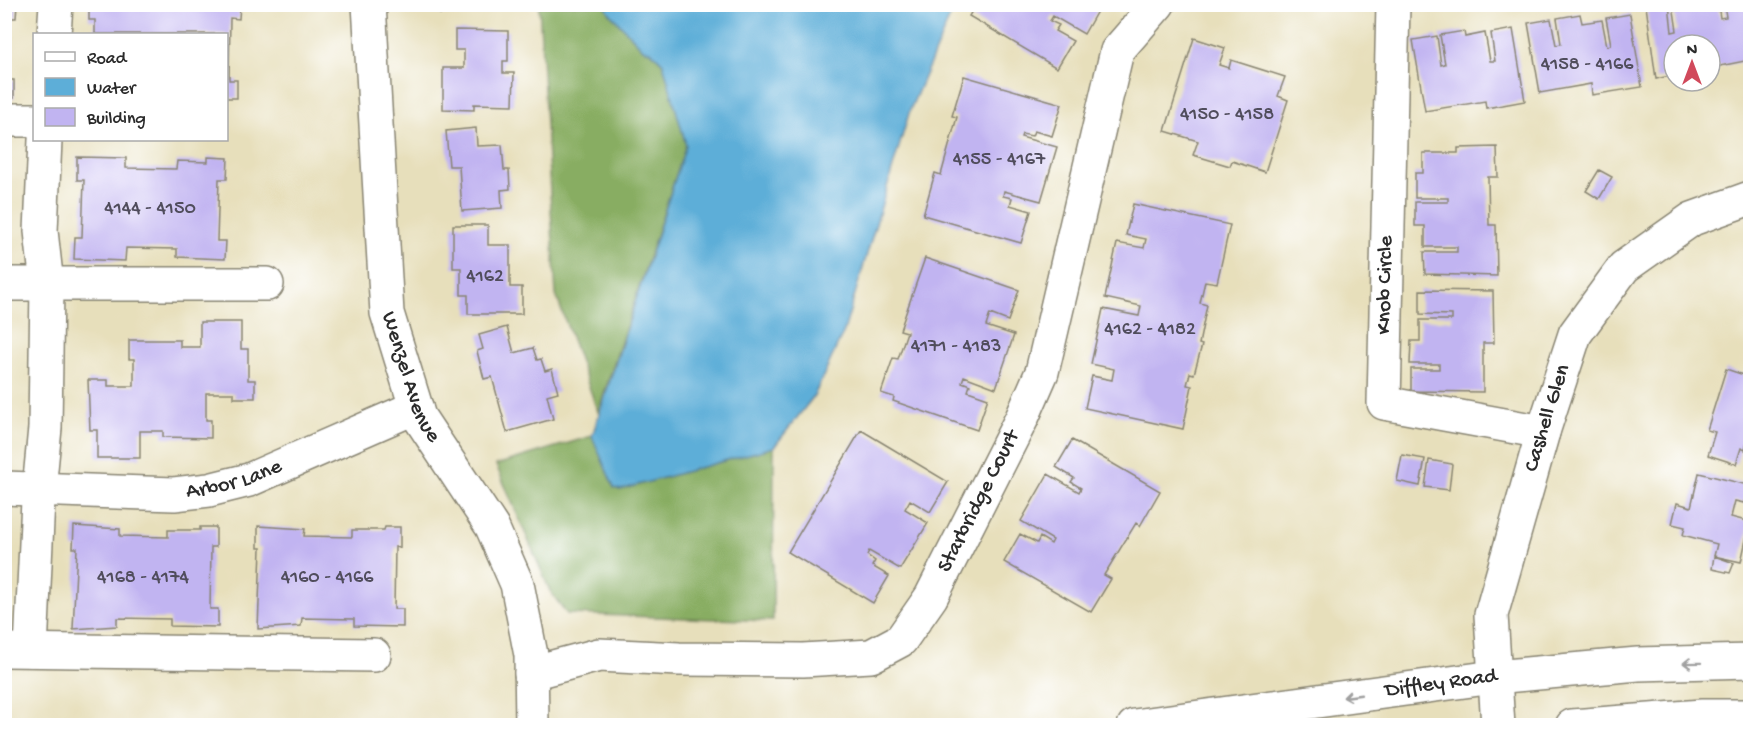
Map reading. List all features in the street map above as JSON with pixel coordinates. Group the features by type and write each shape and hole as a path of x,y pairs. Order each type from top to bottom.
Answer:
{"street":[{"path":"54,33 56,4"},
{"name":"Wenzel Avenue","path":"369,4 387,313 419,417 492,527 517,584 531,655 532,726"},
{"name":"Starbridge Court","path":"531,673 599,655 680,659 803,660 871,656 901,640 932,597 1022,418 1042,372 1117,51 1158,4"},
{"name":"Knob Circle","path":"1393,4 1384,403 1543,432"},
{"path":"4,120 33,120"},
{"path":"45,141 41,231 47,285 45,428 40,489 18,650 374,655"},
{"name":"Cashell Glen","path":"1498,726 1491,615 1543,432 1575,334 1624,267 1692,219 1750,198"},
{"path":"4,284 267,284"},
{"name":"Arbor Lane","path":"4,488 174,494 209,490 249,480 416,407"},
{"name":"Diffley Road","path":"1134,726 1494,677 1638,664 1750,662"},
{"path":"1572,726 1702,716 1750,716"}],"green space":[{"path":"539,5 605,5 643,49 651,51 663,63 686,145 598,412 556,295"},
{"path":"592,436 614,488 620,490 774,447 773,621 567,614 550,591 496,465"}],"water":[{"path":"605,5 955,5 910,110 844,331 814,396 774,447 620,490 614,488 592,436 686,145 663,63 651,51 643,49"}],"building":[{"path":"4,4 17,4 16,18 8,18 6,62 4,62"},
{"path":"89,4 137,4 137,7 188,9 188,4 240,4 239,19 230,18 229,80 237,80 237,98 228,98 228,33 95,33 95,20 89,20"},
{"path":"440,4 466,4 466,13 440,14"},
{"path":"976,4 1101,4 1084,34 1053,16 1050,21 1059,25 1055,31 1073,41 1057,68 969,16"},
{"path":"1669,4 1672,32 1677,31 1673,4 1718,4 1720,18 1726,17 1724,4 1749,4 1750,60 1722,66 1722,33 1662,33 1662,78 1656,79 1646,6"},
{"path":"1580,14 1582,23 1602,20 1607,46 1611,45 1606,18 1630,14 1642,87 1592,95 1591,84 1540,93 1528,23 1551,19 1556,45 1561,44 1557,18"},
{"path":"1513,29 1525,101 1486,108 1485,101 1425,111 1413,40 1437,36 1441,65 1445,64 1440,35 1464,31 1465,37 1485,33 1490,61 1495,61 1491,33"},
{"path":"455,30 508,31 508,61 503,61 503,73 514,73 513,105 474,104 474,110 443,109 443,68 464,68 464,50 455,50"},
{"path":"1194,38 1225,48 1219,65 1229,68 1231,60 1285,77 1278,96 1288,100 1265,172 1232,161 1230,166 1193,155 1198,141 1165,131"},
{"path":"964,76 1062,104 1052,136 1034,131 1032,136 1022,134 1021,137 1057,147 1041,201 1004,191 1003,196 1012,198 1010,205 1031,211 1021,243 923,215 935,173 941,175 957,117 952,116"},
{"path":"4,80 14,80 14,98 4,98"},
{"path":"476,128 477,146 502,145 504,170 509,170 510,189 501,190 502,208 462,211 459,166 449,166 446,131"},
{"path":"1497,147 1498,177 1488,177 1489,225 1496,225 1497,276 1425,274 1424,252 1457,252 1457,247 1425,247 1425,226 1415,226 1415,202 1448,202 1448,198 1415,198 1415,173 1423,173 1423,153 1458,153 1458,148"},
{"path":"77,157 126,158 126,168 176,169 177,161 208,162 208,157 228,158 227,179 219,179 217,241 226,241 225,259 177,257 177,249 126,248 125,261 74,259 75,237 82,237 84,180 77,180"},
{"path":"1599,170 1612,177 1599,199 1586,191"},
{"path":"1133,204 1230,225 1217,283 1205,281 1200,303 1207,305 1199,344 1202,345 1194,374 1190,373 1187,385 1192,386 1183,429 1085,408 1092,376 1112,380 1114,369 1091,364 1103,309 1139,316 1141,306 1105,298 1117,243 1144,248 1146,239 1126,235"},
{"path":"453,225 488,225 488,245 510,245 510,287 522,287 522,314 468,314 468,295 461,295 461,268 453,268"},
{"path":"925,258 1019,290 1008,321 990,314 986,326 1014,335 996,388 964,376 962,382 970,385 968,391 988,398 977,430 893,401 894,397 881,393 893,358 898,359 907,332 900,330"},
{"path":"1420,290 1493,291 1494,343 1483,343 1483,392 1411,391 1411,369 1439,369 1439,364 1410,364 1411,341 1420,341 1420,320 1452,320 1452,315 1420,314"},
{"path":"200,322 241,322 241,349 248,349 248,380 255,380 255,398 234,398 234,393 206,393 206,420 211,420 211,438 163,437 163,431 140,431 140,458 97,458 97,430 90,430 88,380 108,380 108,386 134,386 134,359 129,359 129,340 180,340 180,347 200,347"},
{"path":"507,327 514,353 533,348 537,360 541,359 545,371 552,369 558,392 547,395 553,419 507,432 492,377 484,379 477,351 483,349 479,335"},
{"path":"1726,369 1750,377 1750,412 1745,426 1750,427 1750,432 1745,450 1741,448 1736,464 1708,455 1715,432 1707,430"},
{"path":"861,430 948,482 930,512 910,500 905,509 928,523 900,569 869,551 867,555 875,561 872,566 889,576 873,603 788,552"},
{"path":"1072,440 1160,491 1140,526 1136,523 1104,575 1111,579 1091,612 1004,562 1020,534 1037,543 1040,537 1051,544 1053,540 1021,521 1048,474 1079,492 1081,488 1071,482 1074,478 1056,467"},
{"path":"1402,455 1425,459 1420,486 1397,481"},
{"path":"1429,460 1452,464 1449,490 1425,487"},
{"path":"1699,473 1748,485 1744,503 1735,501 1731,517 1750,522 1741,562 1714,556 1717,544 1683,535 1685,527 1672,524 1677,503 1691,507"},
{"path":"74,526 120,529 120,536 168,537 168,530 200,530 200,527 216,527 216,547 211,547 210,609 218,609 218,627 170,626 170,619 117,618 117,626 73,629 77,548 73,548"},
{"path":"258,526 305,529 304,536 352,537 352,530 384,530 385,527 400,527 400,548 395,547 394,609 403,609 403,627 354,626 354,619 302,618 301,626 258,629 261,548 258,548"},
{"path":"1714,556 1734,563 1730,573 1712,569"}]}
